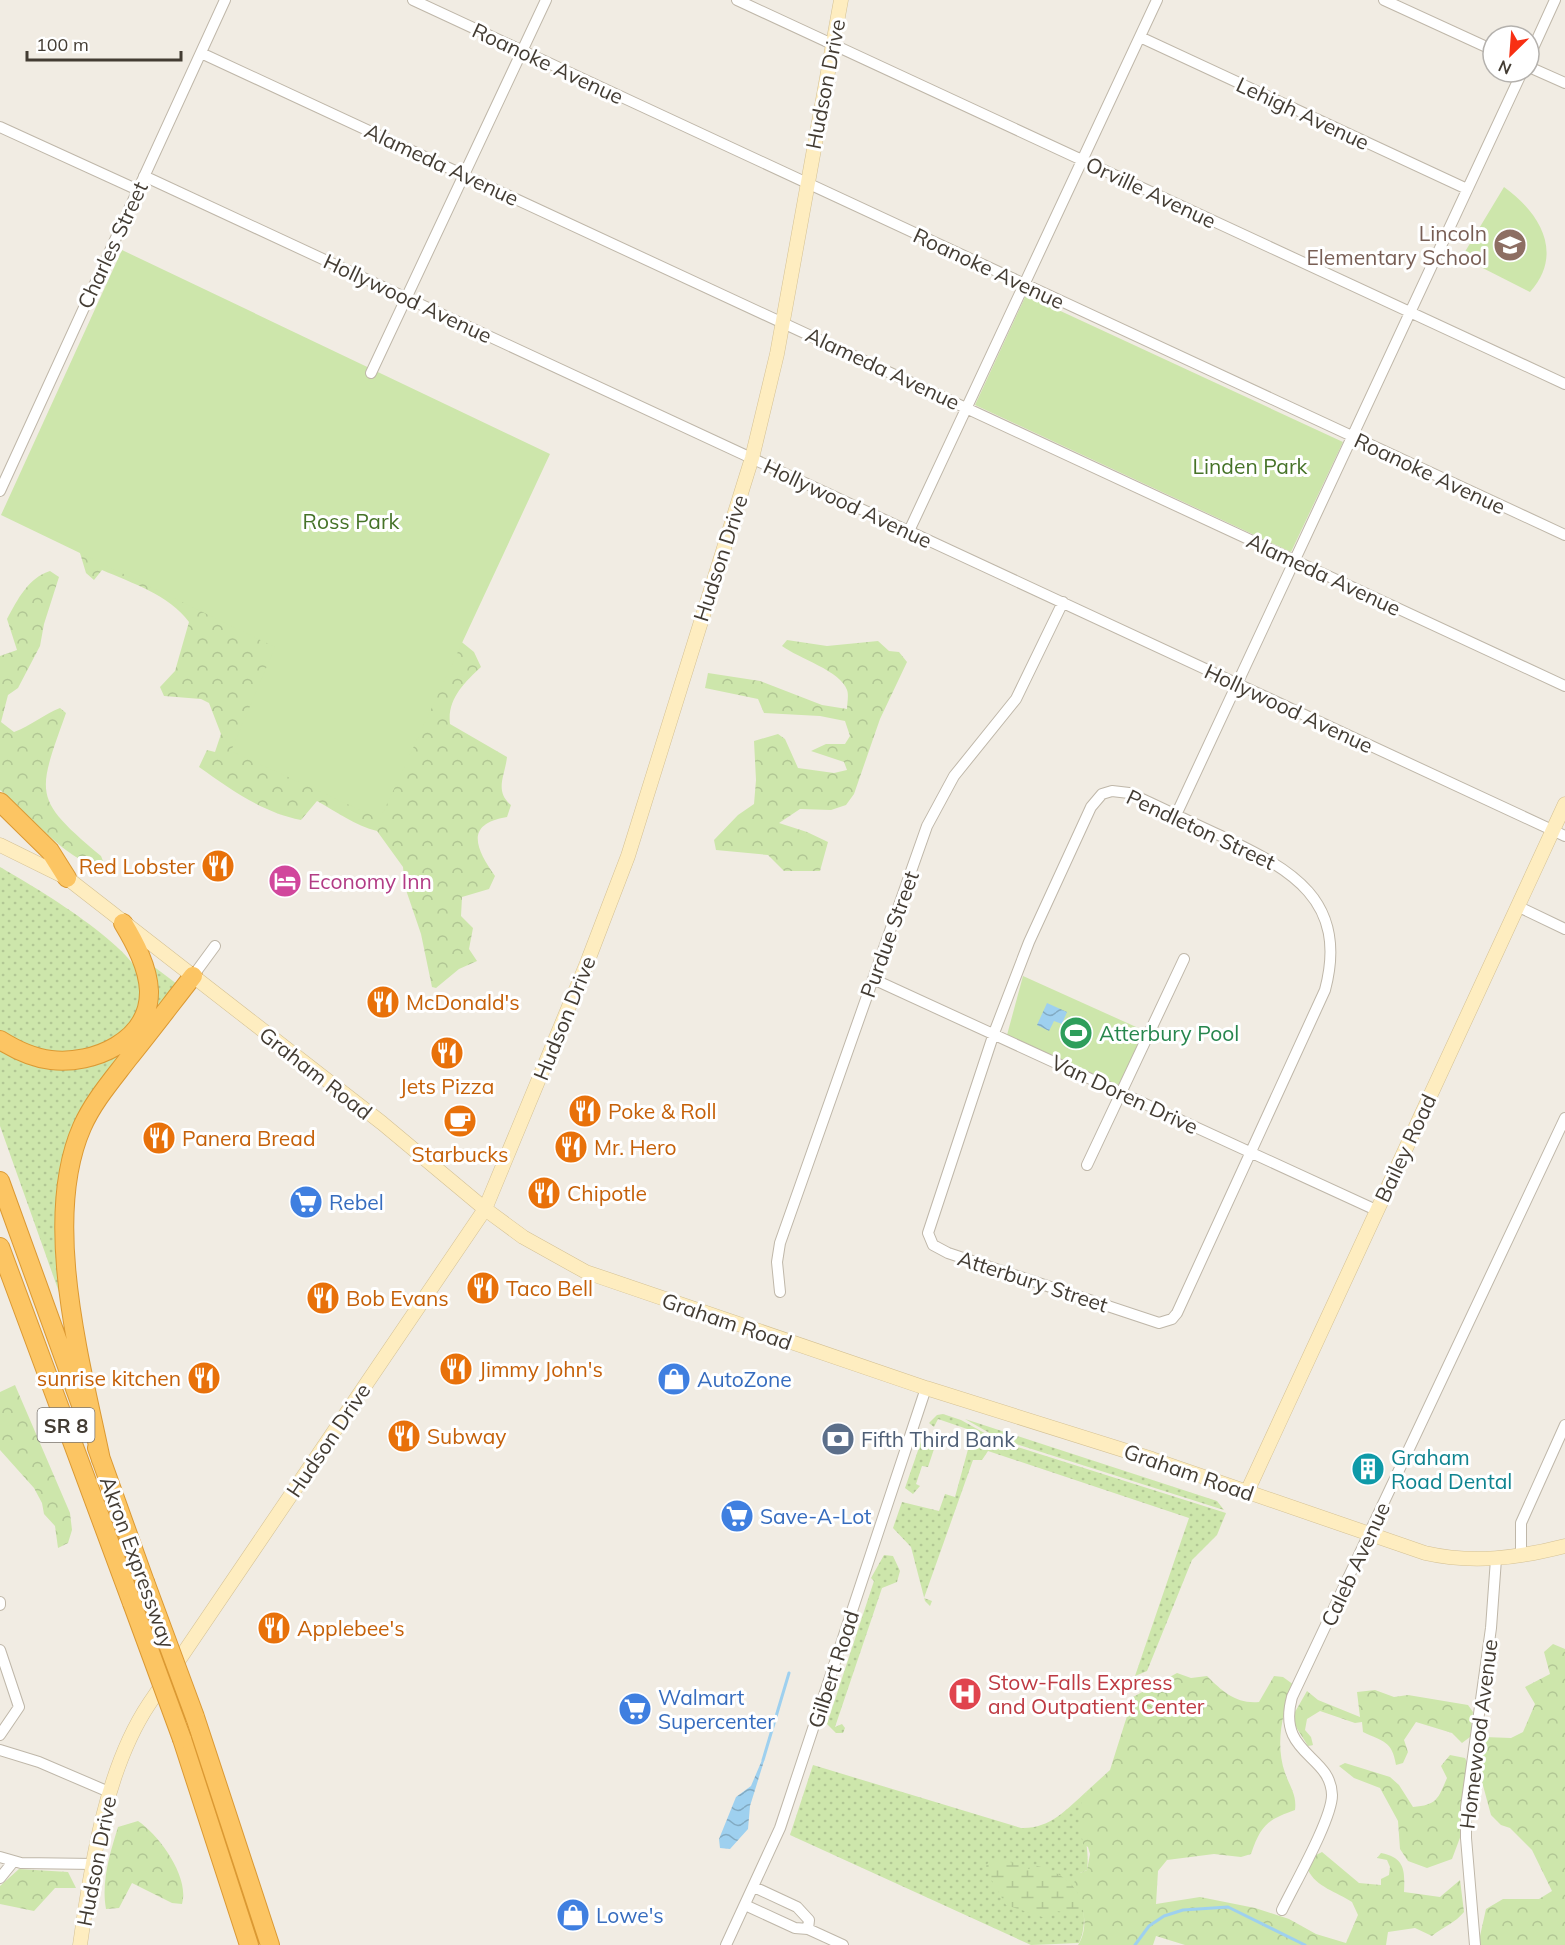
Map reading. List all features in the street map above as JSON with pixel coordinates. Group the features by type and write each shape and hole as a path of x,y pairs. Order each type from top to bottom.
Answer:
{"highway":[{"path":"0,802 50,851 67,878"},
{"path":"0,1040 22,1052 63,1061 106,1052 130,1036 144,1014 149,990 137,947 123,923"},
{"path":"101,1460 73,1314 67,1264 65,1208 69,1171 77,1140 90,1112 105,1088 193,976"},
{"name":"Akron Expressway","path":"0,1181 195,1717 270,1945"},
{"name":"Akron Expressway","path":"0,1247 182,1739 249,1945"}],"street":[{"name":"Charles Street","path":"0,491 225,0"},
{"name":"Roanoke Avenue","path":"413,0 1565,535"},
{"path":"371,373 546,0"},
{"name":"Orville Avenue","path":"737,0 1565,384"},
{"name":"Hudson Drive","path":"80,1945 109,1792 129,1737 143,1713 485,1209 587,963 628,856 752,458 774,365 841,0"},
{"path":"909,531 1157,0"},
{"path":"1384,0 1481,44"},
{"path":"1541,31 1555,0"},
{"name":"Lehigh Avenue","path":"1140,37 1467,189"},
{"name":"Alameda Avenue","path":"201,53 782,320 1565,686"},
{"path":"1541,72 1565,83"},
{"path":"1176,814 1516,84"},
{"path":"0,127 138,190"},
{"name":"Hollywood Avenue","path":"144,176 1559,833"},
{"name":"Purdue Street","path":"780,1292 777,1262 780,1243 937,804 954,776 1016,699 1063,602"},
{"name":"Pendleton Street","path":"994,1033 1029,942 1095,800 1112,790 1121,791 1176,814 1266,858 1293,875 1316,902 1328,932 1330,957 1325,990 1251,1152"},
{"name":"Bailey Road","path":"1247,1492 1517,906 1559,833 1565,804"},
{"name":"Graham Road","path":"0,845 67,878 382,1123 485,1209 523,1237 586,1272 926,1388 1438,1556 1496,1559 1565,1546"},
{"path":"1517,906 1565,928"},
{"path":"193,976 215,946"},
{"path":"1087,1165 1123,1093 1184,958"},
{"name":"Van Doren Drive","path":"873,979 1376,1210"},
{"name":"Atterbury Street","path":"994,1033 928,1226 929,1240 939,1249 1150,1321 1167,1322 1177,1313 1251,1152"},
{"name":"Caleb Avenue","path":"1282,1910 1324,1821 1332,1793 1328,1779 1295,1740 1290,1730 1288,1712 1299,1680 1370,1535 1565,1118"},
{"name":"Gilbert Road","path":"726,1945 775,1841 926,1388"},
{"path":"1521,1556 1521,1523 1565,1425"},
{"name":"Homewood Avenue","path":"1475,1945 1466,1838 1466,1806 1491,1628 1496,1559"},
{"path":"0,1650 19,1707 0,1735"},
{"path":"0,1750 39,1762 109,1792"},
{"path":"0,1857 13,1862 95,1864"},
{"path":"0,1878 13,1862"},
{"path":"754,1887 802,1911 809,1920 807,1929"},
{"path":"745,1905 795,1928 807,1929 843,1945"}],"green space":[{"path":"1504,187 1528,208 1543,234 1546,263 1530,292 1465,259 1463,255"},
{"name":"Ross Park","path":"122,250 550,454 380,819 231,751 275,647 1,515"},
{"name":"Linden Park","path":"1026,295 1343,442 1291,552 975,405"},
{"path":"77,543 458,639 474,652 481,667 463,685 454,699 450,724 507,757 502,789 506,800 511,805 507,817 493,820 484,825 479,832 479,847 495,876 489,889 462,897 461,916 473,928 469,949 477,961 459,969 436,988 432,987 421,934 405,887 403,867 377,831 354,822 317,801 301,820 273,812 235,792 199,767 207,750 215,752 221,734 209,703 201,699 164,696 160,687 175,671 189,622 171,604 137,585 102,570 94,580 86,573"},
{"path":"50,571 59,577 44,624 40,646 18,688 8,695 1,722 14,732 60,708 66,713 46,779 47,794 52,807 62,821 101,856 105,866 92,865 64,848 0,790 0,656 17,650 7,619 30,584 42,574"},
{"path":"787,640 827,646 878,641 889,651 899,652 907,662 880,719 854,794 846,805 831,810 800,809 779,823 828,842 820,871 784,871 768,855 716,850 714,840 738,815 754,804 756,780 754,741 778,734 785,739 798,768 834,773 847,770 844,762 811,751 826,744 845,744 850,736 845,721 820,716 764,713 758,699 705,688 708,673 760,681 822,705 847,709 848,692 843,683 828,671 782,646"},
{"path":"0,867 60,903 127,956 140,974 144,989 141,1006 130,1033 73,1055 40,1053 0,1033"},
{"path":"153,966 177,984 74,1125 60,1295 0,1126 0,1046 32,1062 127,1046 149,968"},
{"name":"Atterbury Pool","path":"1023,976 1145,1031 1120,1086 1007,1035"},
{"path":"15,1385 70,1513 72,1530 68,1543 58,1548 55,1526 44,1514 42,1503 34,1488 0,1450 0,1392"},
{"path":"943,1414 961,1420 999,1441 1226,1513 1217,1535 1192,1560 1147,1671 1135,1676 1189,1518 988,1451 982,1460 973,1460 924,1598 911,1547 893,1528 902,1502 939,1511 945,1494 955,1497 973,1431 938,1419 934,1427 929,1423 937,1415"},
{"path":"965,1419 1217,1501 1224,1510 1000,1439"},
{"path":"923,1436 931,1437 928,1447 934,1449 928,1467 922,1466 916,1484 920,1486 913,1494 905,1488"},
{"path":"884,1555 893,1556 900,1571 897,1582 882,1588 835,1727 842,1724 845,1728 843,1733 836,1733 827,1724 874,1581 871,1578"},
{"path":"924,1598 932,1601 930,1606 925,1601"},
{"path":"1553,1644 1565,1649 1565,1945 1478,1945 1486,1909 1503,1899 1539,1899 1552,1891 1532,1850 1510,1828 1501,1825 1491,1815 1478,1767 1484,1737 1511,1738 1523,1732 1535,1704 1525,1687 1550,1674 1544,1652"},
{"path":"1177,1673 1191,1678 1207,1676 1230,1696 1251,1702 1259,1702 1274,1676 1283,1677 1294,1685 1283,1717 1280,1751 1285,1773 1294,1795 1295,1810 1266,1825 1258,1836 1251,1854 1241,1857 1214,1854 1167,1860 1158,1871 1156,1904 1200,1897 1255,1908 1289,1919 1316,1934 1346,1943 1358,1915 1352,1902 1321,1885 1308,1870 1316,1855 1322,1852 1359,1883 1381,1885 1381,1879 1389,1875 1390,1867 1387,1860 1377,1858 1381,1853 1395,1858 1402,1866 1404,1892 1440,1897 1460,1880 1464,1912 1432,1936 1415,1928 1388,1932 1386,1945 1185,1945 1156,1936 1153,1945 1078,1945 1084,1930 1084,1915 1073,1884 1080,1873 1087,1870 1090,1854 1088,1847 1083,1844 1079,1820 1082,1801 1087,1791 1110,1770 1133,1697"},
{"path":"1375,1690 1394,1697 1408,1695 1468,1705 1473,1712 1470,1737 1462,1743 1452,1733 1416,1722 1404,1740 1408,1752 1403,1763 1396,1765 1389,1746 1363,1732 1362,1722 1355,1723 1320,1711 1307,1719 1305,1730 1311,1737 1313,1745 1308,1746 1291,1719 1307,1691 1318,1700 1360,1717 1357,1692"},
{"path":"1450,1755 1465,1758 1469,1766 1461,1835 1452,1859 1427,1868 1408,1861 1400,1849 1398,1821 1380,1788 1354,1778 1339,1766 1345,1763 1390,1777 1399,1785 1413,1807 1427,1805 1439,1796 1447,1778 1441,1766"},
{"path":"813,1765 1021,1828 1049,1822 1087,1791 1083,1819 1088,1860 1087,1870 1080,1873 1084,1927 1079,1943 1031,1945 790,1835"},
{"path":"138,1821 155,1836 171,1858 181,1882 182,1904 172,1903 132,1883 119,1908 106,1909 105,1878 118,1827"},
{"path":"990,1860 1018,1863 1029,1869 1033,1865 1051,1870 1072,1885 1084,1909 1078,1911 1077,1915 1057,1911 1045,1918 1006,1905 986,1866"},
{"path":"19,1869 68,1872 76,1888 55,1888 34,1911 0,1904 0,1886"}],"water":[{"name":"Atterbury Pool","path":"1047,1003 1067,1012 1062,1024 1054,1021 1049,1031 1037,1025"},
{"path":"762,1760 764,1761 750,1806 748,1829 730,1849 720,1848 719,1839 736,1797 751,1786"}],"waterway":[{"path":"763,1760 789,1673"},
{"path":"1135,1945 1149,1926 1164,1916 1183,1910 1228,1907 1305,1945"}],"place":[{"name":"Lincoln Elementary School","path":"1510,245"},
{"name":"Red Lobster","path":"218,866"},
{"name":"Economy Inn","path":"285,881"},
{"name":"McDonald's","path":"383,1002"},
{"name":"Atterbury Pool","path":"1076,1033"},
{"name":"Jets Pizza","path":"447,1053"},
{"name":"Poke & Roll","path":"585,1111"},
{"name":"Starbucks","path":"460,1121"},
{"name":"Panera Bread","path":"159,1138"},
{"name":"Mr. Hero","path":"571,1147"},
{"name":"Chipotle","path":"544,1193"},
{"name":"Rebel","path":"306,1202"},
{"name":"Taco Bell","path":"483,1288"},
{"name":"Bob Evans","path":"323,1298"},
{"name":"Jimmy John's","path":"456,1369"},
{"name":"sunrise kitchen","path":"204,1378"},
{"name":"AutoZone","path":"674,1379"},
{"name":"Subway","path":"404,1436"},
{"name":"Fifth Third Bank","path":"838,1439"},
{"name":"Graham Road Dental","path":"1368,1469"},
{"name":"Save-A-Lot","path":"737,1516"},
{"name":"Applebee's","path":"274,1628"},
{"name":"Stow-Falls Express and Outpatient Center","path":"965,1694"},
{"name":"Walmart Supercenter","path":"635,1709"},
{"name":"Lowe's","path":"573,1915"}]}
